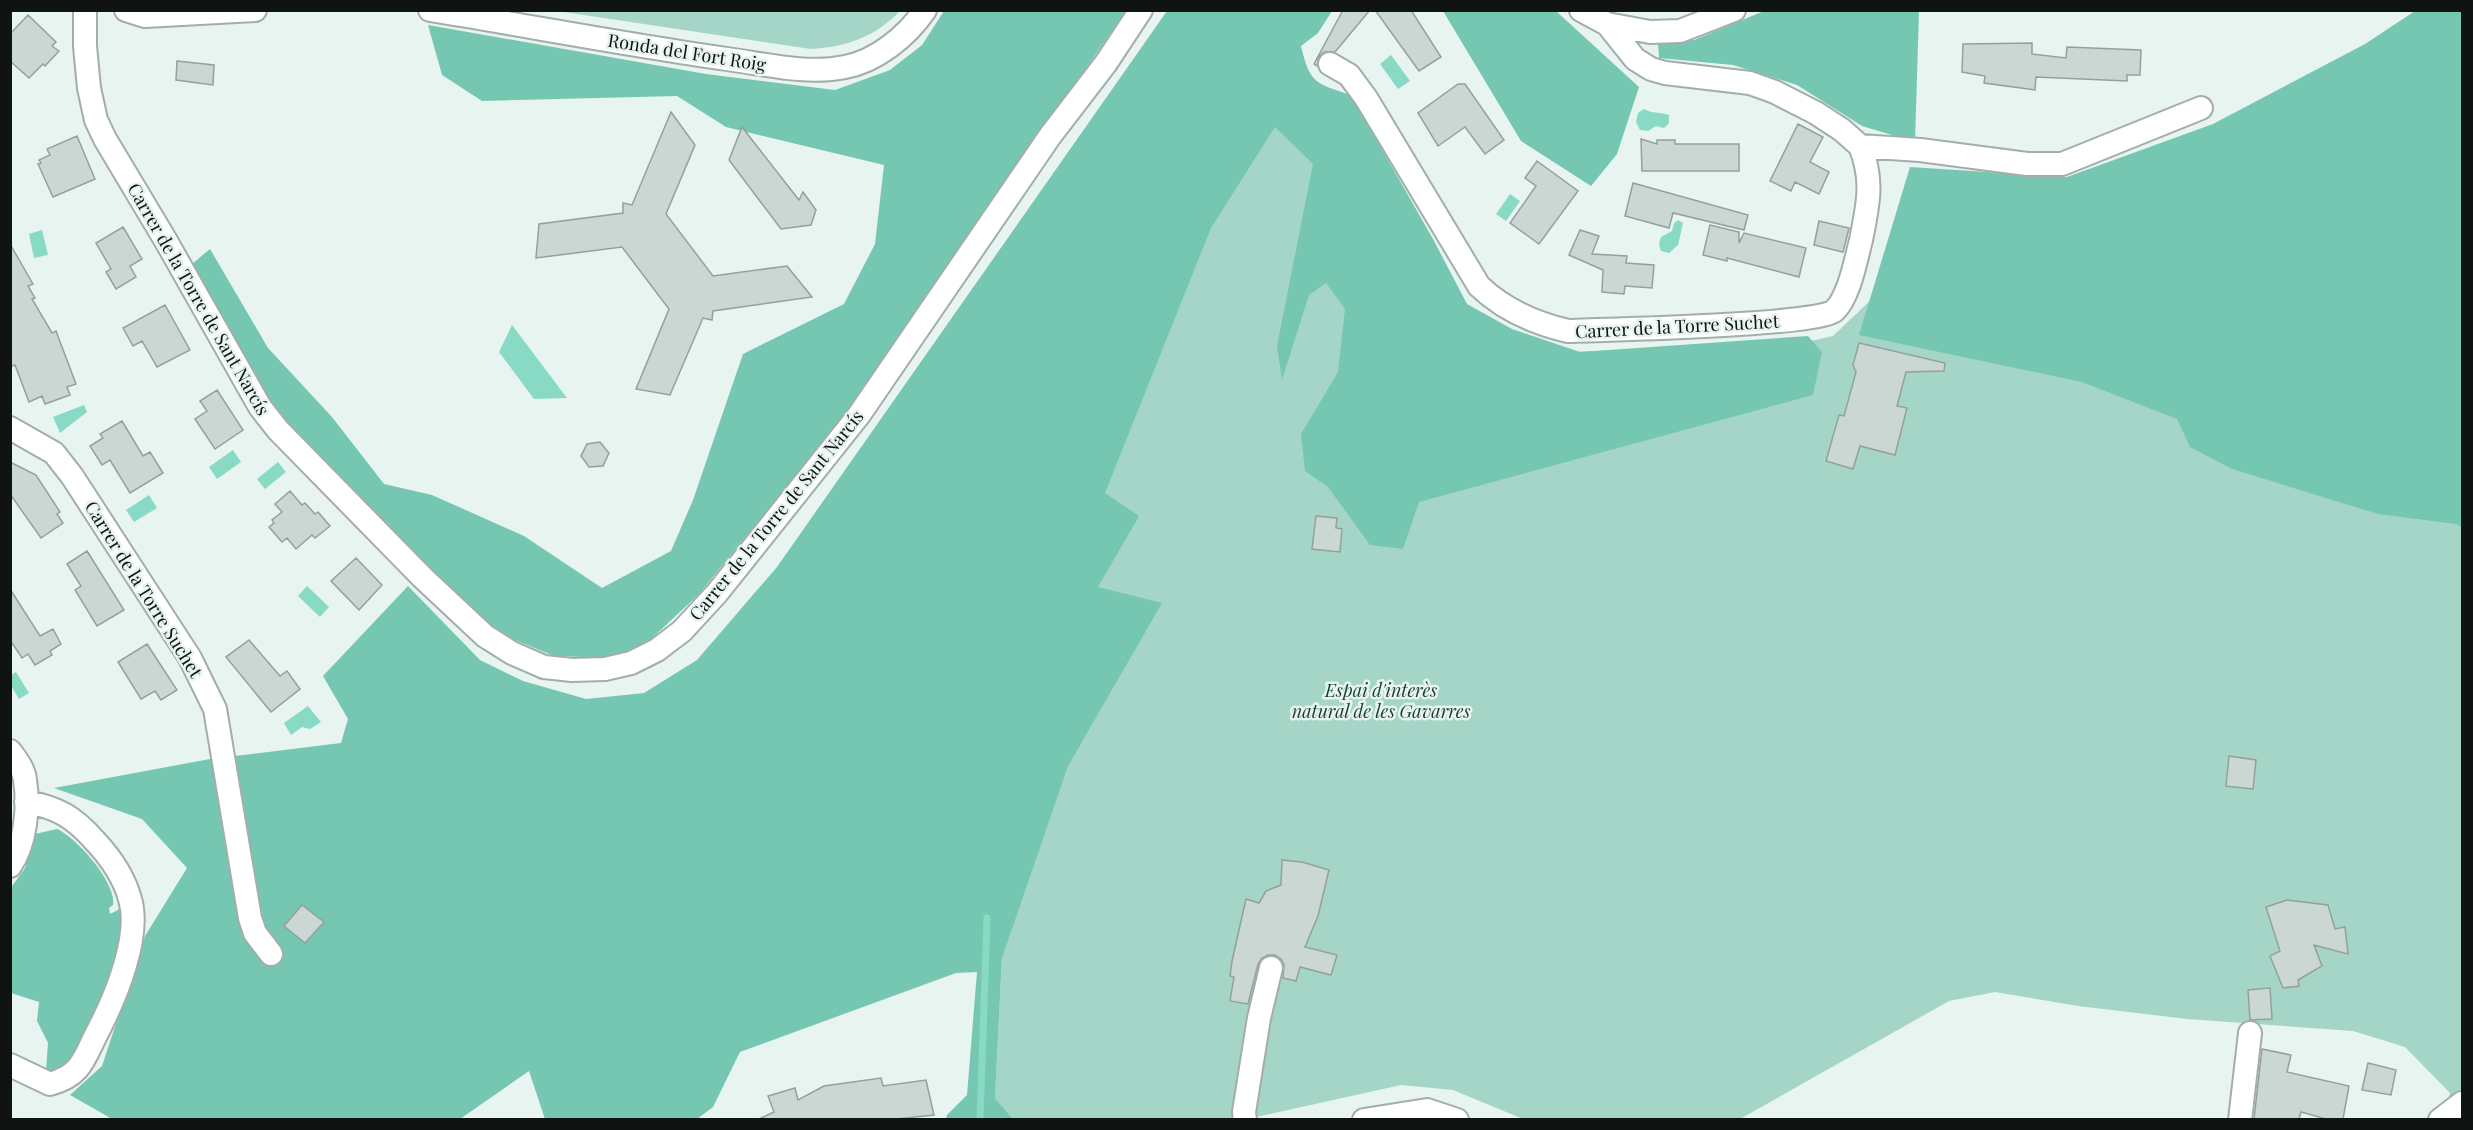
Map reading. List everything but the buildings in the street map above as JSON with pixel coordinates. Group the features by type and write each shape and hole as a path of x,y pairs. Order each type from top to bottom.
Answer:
{"street":[{"name":"Carrer de la Torre de Sant Narcís","path":"85,10 85,46 89,88 96,120 260,407 278,430 422,578 485,636 512,653 544,667 572,670 605,669 631,663 657,650 682,631 717,593 859,415 1050,136 1106,63 1141,10"},
{"path":"126,10 145,16 255,10"},
{"name":"Ronda del Fort Roig","path":"430,10 706,56 815,69 845,67 873,58 903,35 917,22 925,10"},
{"path":"1581,10 1606,24 1650,32 1680,31 1734,10"},
{"path":"1606,24 1635,59 1651,69 1665,73 1750,83 1775,92 1816,113 1842,130 1860,146 1920,150 2027,164 2062,164 2201,108"},
{"name":"Carrer de la Torre Suchet","path":"1330,64 1349,75 1366,98 1479,286 1494,300 1516,313 1547,327 1568,331 1792,321 1833,313 1842,303 1847,291 1866,214 1870,186 1868,165 1860,146"},
{"name":"Carrer de la Torre Suchet","path":"10,428 54,453 72,476 179,641 207,689 216,719 250,918 255,933 271,954"},
{"path":"10,751 25,778 26,802 24,832 15,860 10,866"},
{"path":"10,1065 50,1084 64,1080 77,1072 107,1012 127,957 132,923 131,901 127,890 105,851 64,812 46,805 26,802"},
{"path":"1245,1119 1244,1112 1259,1018 1271,968"},
{"path":"2240,1119 2250,1033"},
{"path":"2440,1119 2463,1103"},
{"path":"1364,1119 1427,1110 1457,1119"}],"green space":[{"path":"557,11 900,11 880,28 859,39 836,46 811,49"},
{"name":"Espai d'interès natural de les Gavarres","path":"2462,11 2462,1119 2443,1119 2450,1093 2405,1047 2353,1031 2187,1019 2078,1006 1995,992 1949,1001 1740,1119 1523,1119 1453,1090 1401,1085 1247,1119 1013,1119 995,1098 1002,958 972,689 1261,92 1459,302 1497,334 1568,352 1798,344 1833,336 1874,297 2097,179"}],"shaded area":[{"path":"944,11 1126,11 846,413 699,594 649,641 610,658 554,656 501,634 453,590 293,430 263,390 192,264 210,249 268,348 332,417 384,484 432,495 524,536 602,588 671,551 693,500 743,354 844,304 875,244 884,165 726,127 677,96 482,101 442,75 428,25 706,74 835,90 890,70 922,45"},
{"path":"1167,11 1332,11 1318,33 1301,46 1311,75 1329,88 1351,95 1433,239 1467,304 1512,329 1580,352 1808,336 1822,352 1813,395 1419,502 1403,549 1370,545 1328,487 1305,471 1301,434 1338,372 1345,309 1326,283 1309,295 1282,380 1277,346 1313,164 1275,127 1211,228 1105,493 1139,516 1098,587 1162,603 1068,766 1002,958 995,1098 1013,1119 946,1119 947,1115 967,1095 977,972 956,973 740,1052 713,1107 697,1119 545,1119 529,1071 460,1119 112,1119 70,1095 102,1066 145,936 187,868 142,819 54,788 210,759 341,743 348,719 323,676 408,586 480,660 523,681 586,699 644,693 697,660 777,567"},
{"path":"1443,11 1556,11 1639,87 1617,154 1591,186 1521,141"},
{"path":"1764,11 1919,11 1915,142 1862,126 1797,85 1733,65 1659,58 1658,43 1694,40"},
{"path":"2415,11 2462,11 2462,527 2456,524 2378,514 2232,469 2190,447 2177,419 2082,382 1859,335 1910,167 2067,177 2213,124 2365,44"},
{"path":"1391,55 1410,81 1398,89 1380,64"},
{"path":"1644,109 1669,115 1669,123 1664,128 1656,126 1648,131 1640,130 1636,122 1638,113"},
{"path":"1510,194 1520,201 1506,221 1496,214"},
{"path":"1678,220 1683,223 1678,245 1669,253 1661,251 1659,244 1661,237 1672,231 1674,223"},
{"path":"42,230 48,255 34,258 29,234"},
{"path":"512,325 567,398 534,399 499,352"},
{"path":"84,405 87,412 60,433 53,417"},
{"path":"233,450 241,462 217,479 209,467"},
{"path":"278,462 286,472 265,489 257,479"},
{"path":"149,495 157,508 134,522 126,510"},
{"path":"307,586 329,607 320,617 298,596"},
{"path":"16,672 29,693 19,699 11,686 11,675"},
{"path":"308,706 321,722 310,729 302,727 291,735 284,723"},
{"path":"57,829 74,841 102,873 113,896 113,905 109,908 110,914 118,910 122,903 122,932 110,978 72,1067 58,1071 46,1070 48,1043 37,1021 39,1002 11,993 10,889 25,868 35,834"}],"waterway":[{"path":"980,1120 987,918"}]}
